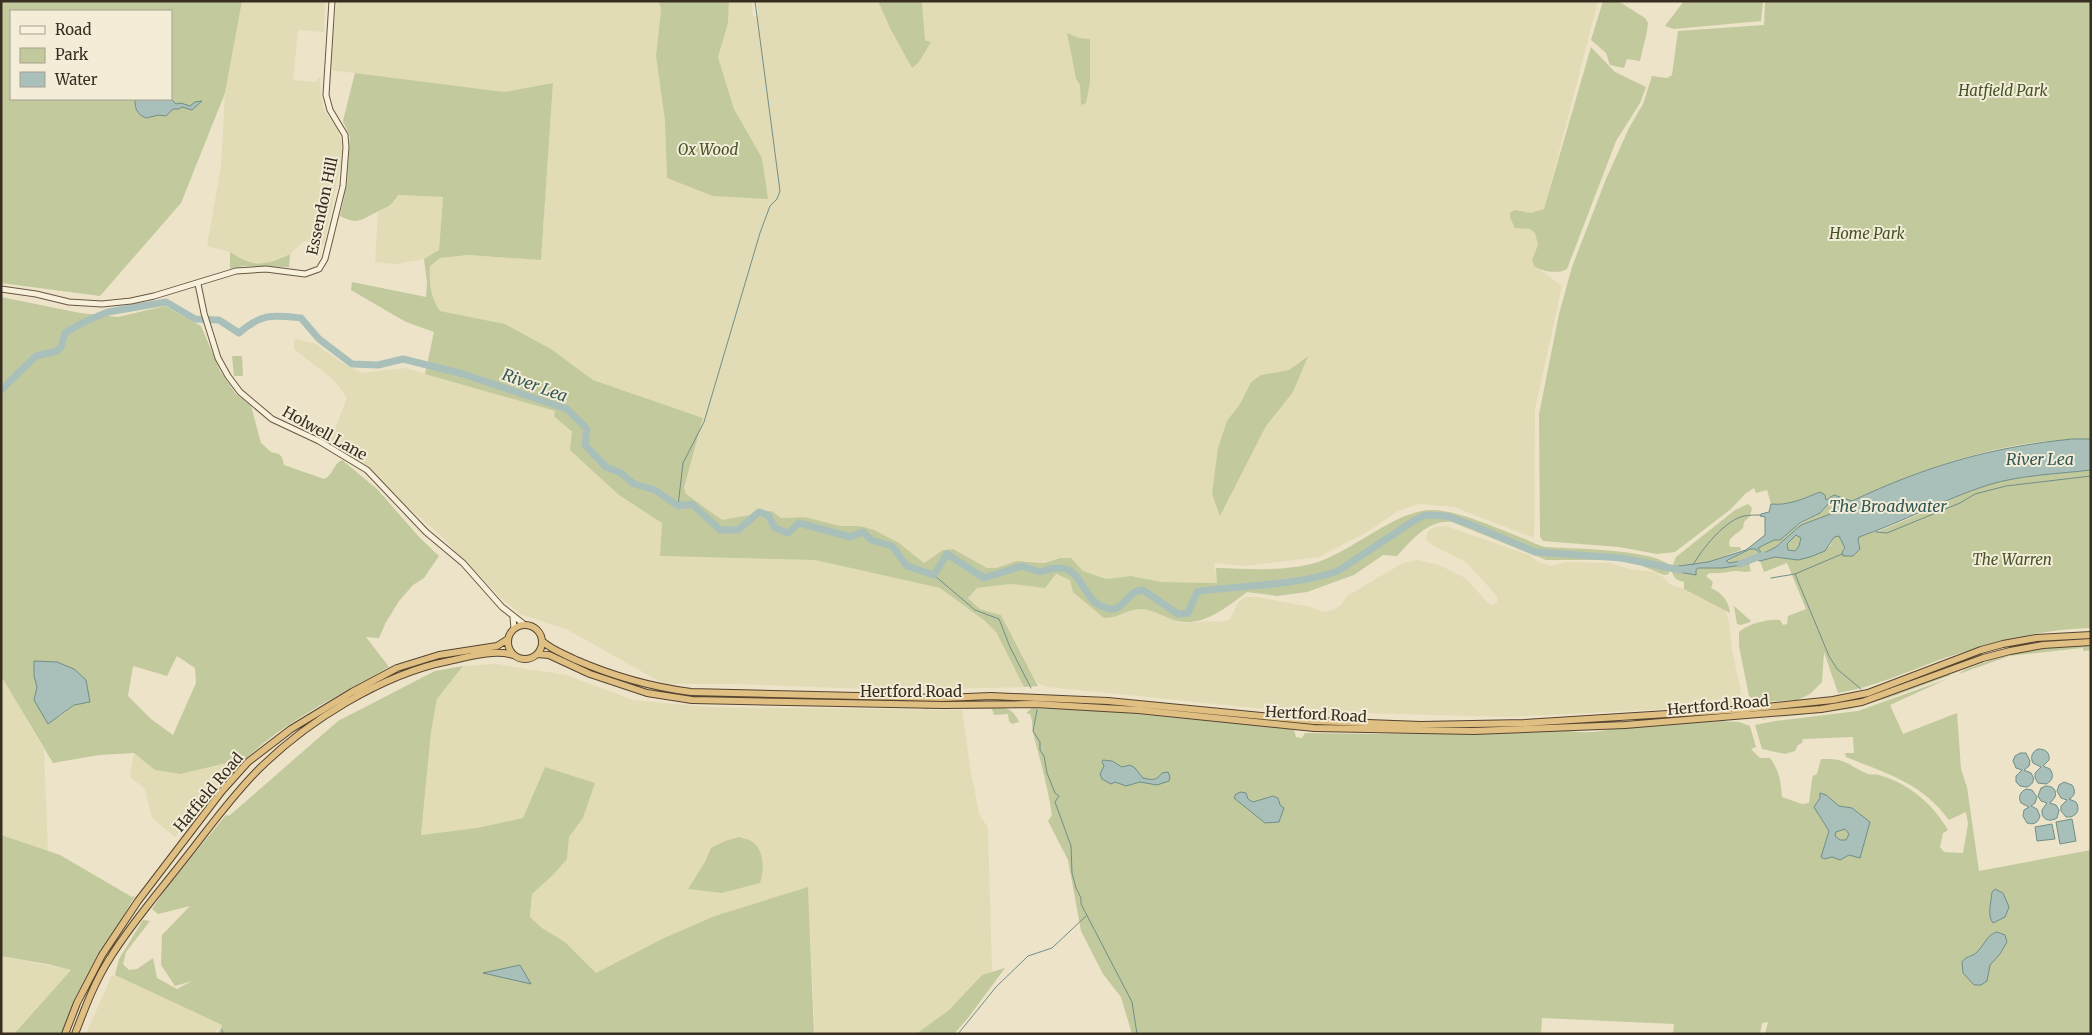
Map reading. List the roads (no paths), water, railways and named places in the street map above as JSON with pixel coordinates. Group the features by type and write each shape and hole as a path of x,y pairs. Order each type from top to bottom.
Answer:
{"highway":[{"path":"525,625 536,629 542,641 542,647 537,654 526,660 518,658 513,654 510,650 508,639 514,629 525,625"},
{"name":"Hertford Road","path":"542,641 560,653 620,677 668,690 943,698 1011,697 1108,701 1314,721 1473,725 1747,709 1833,700 1868,693 1981,650 2004,644 2036,638 2091,635"},
{"name":"Hatfield Road","path":"65,1034 91,974 138,901 222,791 262,749 352,692 397,668 430,657 496,646 508,639"},
{"name":"Hertford Road","path":"537,654 548,655 590,674 638,691 692,700 924,705 1035,704 1138,710 1314,728 1474,731 1625,726 1821,709 1862,702 1983,658 2010,651 2043,645 2091,642"},
{"name":"Hatfield Road","path":"75,1034 98,978 109,959 145,908 244,786 267,761 294,738 357,697 404,674 454,660 501,652 513,654"}],"main road":[{"name":"Essendon Hill","path":"198,284 229,272 244,270 266,269 305,274 319,269 325,259 341,193 346,148 345,135 330,110 326,94 332,1"},
{"path":"1,289 36,294 69,302 102,304 131,301 198,284"},
{"name":"Holwell Lane","path":"198,284 207,324 222,368 245,398 272,418 314,439 367,470 426,532 463,563 513,616 525,625"},
{"path":"513,616 514,629"}],"water":[{"path":"135,100 172,100 176,104 181,103 190,106 195,102 202,101 192,110 182,107 173,109 166,116 159,115 146,118 140,115 135,105"},
{"name":"The Broadwater","path":"2072,439 2091,439 2091,470 2039,475 1988,485 1859,537 1860,549 1853,556 1843,556 1842,552 1845,548 1839,536 1834,537 1825,551 1798,560 1775,557 1760,561 1754,559 1755,556 1760,554 1756,549 1750,549 1726,561 1729,563 1747,560 1749,564 1722,568 1698,568 1696,575 1672,571 1672,567 1708,562 1746,550 1765,535 1765,517 1760,516 1769,512 1771,504 1790,503 1820,492 1825,495 1826,500 1834,495 1852,501 1906,478 1959,460 2014,447","holes":["1829,503 1832,504 1833,513 1801,525 1776,547 1762,554 1758,548 1774,540 1780,540 1800,523 1820,513","1796,535 1801,538 1799,546 1795,551 1788,550 1787,544"]},
{"path":"34,661 57,662 74,669 86,680 90,702 74,705 48,724 34,700 37,687 34,676"},
{"path":"2038,749 2045,751 2049,755 2049,760 2043,766 2050,769 2052,776 2051,780 2046,784 2038,783 2035,778 2035,773 2041,767 2033,763 2032,757 2033,753"},
{"path":"2020,753 2026,753 2030,761 2029,766 2024,770 2031,773 2033,781 2027,787 2020,786 2016,782 2016,776 2022,770 2016,768 2013,761 2015,756"},
{"path":"1103,760 1112,761 1122,767 1130,765 1146,779 1156,779 1162,773 1168,772 1169,781 1157,785 1140,782 1126,786 1115,782 1111,784 1102,779 1100,774 1104,766"},
{"path":"2064,782 2072,785 2074,795 2069,799 2076,802 2078,808 2077,813 2070,817 2066,817 2061,811 2061,806 2067,800 2061,798 2057,791 2059,785"},
{"path":"2046,786 2055,790 2055,797 2050,803 2056,805 2059,810 2057,818 2051,820 2044,818 2042,810 2047,803 2041,801 2038,796 2041,788"},
{"path":"2026,789 2032,790 2037,797 2035,803 2031,806 2037,809 2040,816 2034,824 2027,823 2023,816 2024,810 2029,807 2021,803 2020,797 2021,793"},
{"path":"1246,793 1248,799 1253,802 1273,796 1278,798 1280,805 1284,808 1279,822 1265,823 1234,798 1236,794"},
{"path":"1820,793 1826,795 1839,806 1852,808 1870,822 1860,858 1849,855 1840,860 1832,857 1824,859 1821,857 1829,831 1814,807 1820,798","holes":["1845,829 1849,834 1846,840 1840,840 1835,836 1836,832"]},
{"path":"2072,819 2076,841 2060,844 2056,822"},
{"path":"2052,824 2055,839 2037,841 2035,827"},
{"path":"1995,889 2003,893 2009,907 2005,917 1993,923 1990,909 1992,892"},
{"path":"1997,932 2005,935 2007,942 2000,954 1990,965 1987,981 1981,985 1974,985 1963,973 1962,962 1976,953 1988,938"},
{"path":"520,965 531,984 483,973"}],"waterway":[{"path":"678,506 683,463 704,422 760,233 770,206 777,199 780,191 755,1"},
{"name":"River Lea","path":"1,390 36,356 57,351 61,347 65,333 84,322 108,312 166,302 195,319 219,320 239,333 254,322 268,317 301,318 319,339 352,364 378,365 403,359 463,374 567,409 587,429 585,445 606,467 621,473 634,484 655,490 678,506 692,504 720,530 738,530 759,512 768,515 775,528 788,533 799,523 850,537 863,532 871,540 892,546 907,566 934,575 947,554 984,578 1022,566 1040,572 1055,568 1066,569 1074,574 1092,599 1100,605 1111,609 1120,607 1137,591 1143,590 1178,614 1188,613 1197,592 1304,580 1338,571 1415,520 1426,515 1447,516 1535,552 1622,558 1680,570"},
{"path":"1876,532 1887,533 1960,503 1975,494 2006,486 2091,476"},
{"path":"1693,565 1702,551 1729,523 1744,516 1761,515"},
{"path":"1771,578 1795,574 1842,554"},
{"name":"River Lea","path":"1740,564 1763,555"},
{"path":"1795,574 1829,656 1837,669 1861,689"},
{"path":"934,575 975,610 999,619 1010,647 1031,688"},
{"path":"1037,710 1033,731 1040,742 1040,750 1044,756 1047,773 1055,793 1059,796 1055,802 1071,846 1072,873 1076,888 1081,898 1081,904 1132,1002 1137,1034"},
{"path":"958,1034 996,987 1028,956 1052,948 1086,916"},
{"path":"222,1030 223,1034"}],"park label":[{"name":"Hatfield Park","path":"2003,90"},
{"name":"Ox Wood","path":"708,149"},
{"name":"Home Park","path":"1867,233"},
{"name":"The Warren","path":"2012,559"}]}
